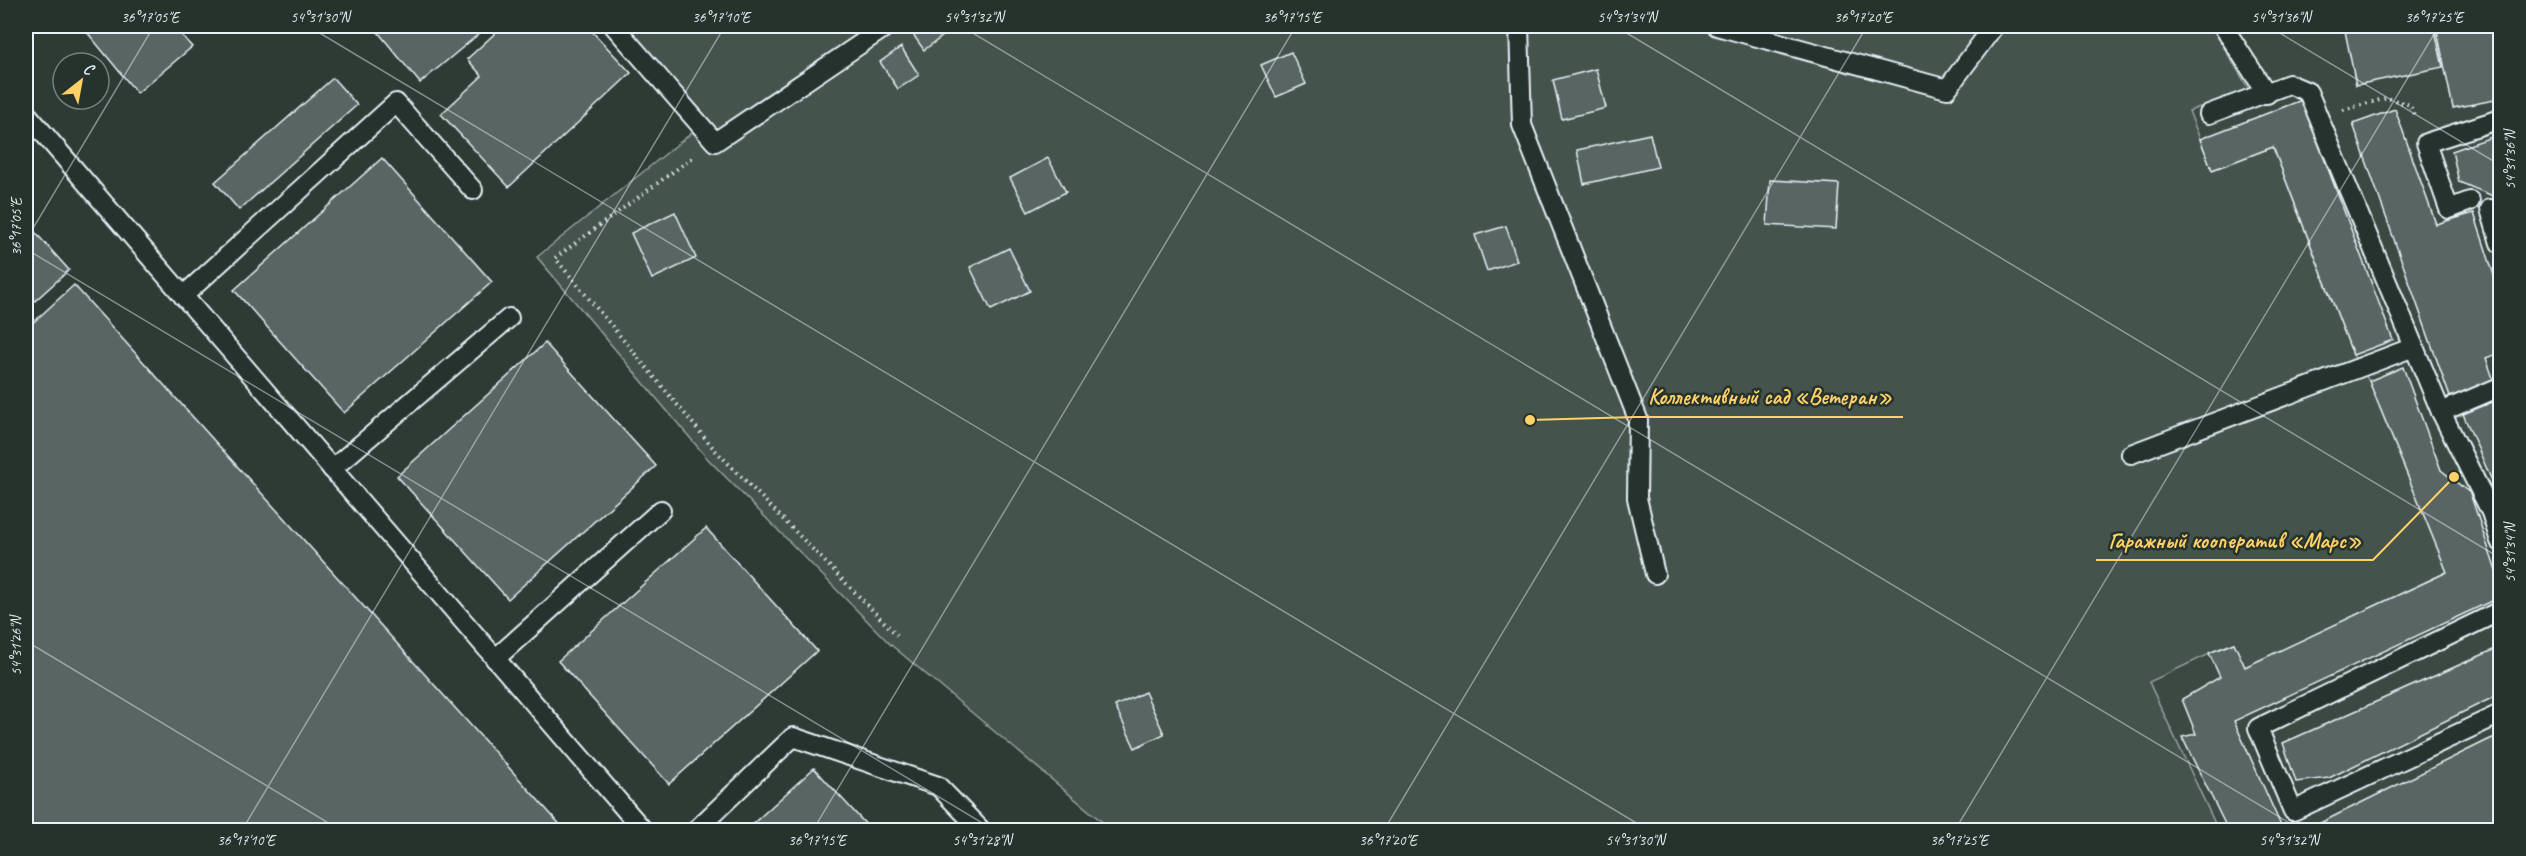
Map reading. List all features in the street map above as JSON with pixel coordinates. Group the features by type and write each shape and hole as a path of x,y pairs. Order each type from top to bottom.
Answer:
{"lane":[{"path":"615,26 715,142 887,26"},
{"path":"1519,26 1522,125 1638,419 1637,498 1655,574"},
{"path":"1717,26 1947,89 1994,26"},
{"path":"2223,26 2267,94"},
{"path":"2209,114 2289,84 2308,92 2441,412 2496,509 2500,541"},
{"path":"183,296 396,103 473,190"},
{"path":"26,113 643,831"},
{"path":"2470,201 2449,209 2427,143 2500,119"},
{"path":"2490,209 2500,243"},
{"path":"332,469 509,318"},
{"path":"2131,454 2414,347"},
{"path":"2441,412 2500,387"},
{"path":"495,659 661,510"},
{"path":"2500,611 2258,728 2293,811 2500,714"},
{"path":"696,831 793,737 938,786 981,831"}],"path":[{"path":"2319,117 2387,98 2410,105 2427,143"},
{"path":"715,142 555,258 715,450 897,635"}],"shaded area":[{"path":"603,26 2211,26 2249,89 2189,111 2212,170 2273,147 2353,355 2369,381 2447,572 2245,667 2233,643 2149,682 2218,830 1112,830 890,644 707,458 537,257 694,131"},
{"path":"2211,26 2500,26 2500,830 2218,830 2149,682 2234,643 2245,666 2369,381 2353,355 2273,147 2212,170 2189,111 2249,88"}],"building":[{"path":"82,26 174,26 192,47 137,93 111,61 111,51 103,51"},
{"path":"373,26 474,26 480,33 420,83"},
{"path":"503,26 587,26 631,73 509,187 441,114 482,76 467,59"},
{"path":"907,26 948,26 951,30 924,50"},
{"path":"2344,26 2434,26 2443,67 2356,85"},
{"path":"2436,26 2500,26 2500,99 2453,108"},
{"path":"901,47 919,75 898,89 880,62"},
{"path":"1291,52 1306,84 1276,97 1261,65"},
{"path":"1596,69 1606,108 1562,119 1553,80"},
{"path":"333,78 357,105 239,210 215,182"},
{"path":"2302,100 2393,340 2353,355 2273,147 2212,170 2200,139"},
{"path":"2395,109 2436,224 2474,213 2500,294 2500,353 2486,358 2494,381 2450,397 2353,124"},
{"path":"1650,134 1658,167 1584,184 1577,150"},
{"path":"2500,134 2500,199 2459,182 2452,151"},
{"path":"382,158 492,282 344,413 234,290"},
{"path":"1048,158 1066,192 1028,212 1010,178"},
{"path":"1770,180 1839,184 1836,229 1767,225"},
{"path":"675,212 696,258 652,279 631,233"},
{"path":"26,222 69,270 26,309"},
{"path":"1506,226 1517,261 1487,271 1475,235"},
{"path":"1009,248 1030,291 991,310 970,267"},
{"path":"74,285 565,830 31,830 26,824 26,329"},
{"path":"545,343 656,466 508,599 397,476"},
{"path":"2403,367 2441,470 2470,493 2500,583 2500,597 2234,721 2283,830 2228,830 2182,737 2196,734 2182,699 2220,677 2209,653 2234,643 2245,667 2447,572 2369,381"},
{"path":"2500,399 2500,488 2496,490 2463,414"},
{"path":"706,528 817,651 669,784 558,661"},
{"path":"2500,647 2500,694 2329,778 2296,782 2283,743"},
{"path":"1145,692 1164,734 1135,748 1115,706"},
{"path":"2500,735 2500,830 2306,830 2488,740"},
{"path":"814,768 871,830 746,830"}],"place":[{"name":"Коллективный сад «Ветеран»","path":"1530,420"},
{"name":"Гаражный кооператив «Марс»","path":"2454,477"}]}
